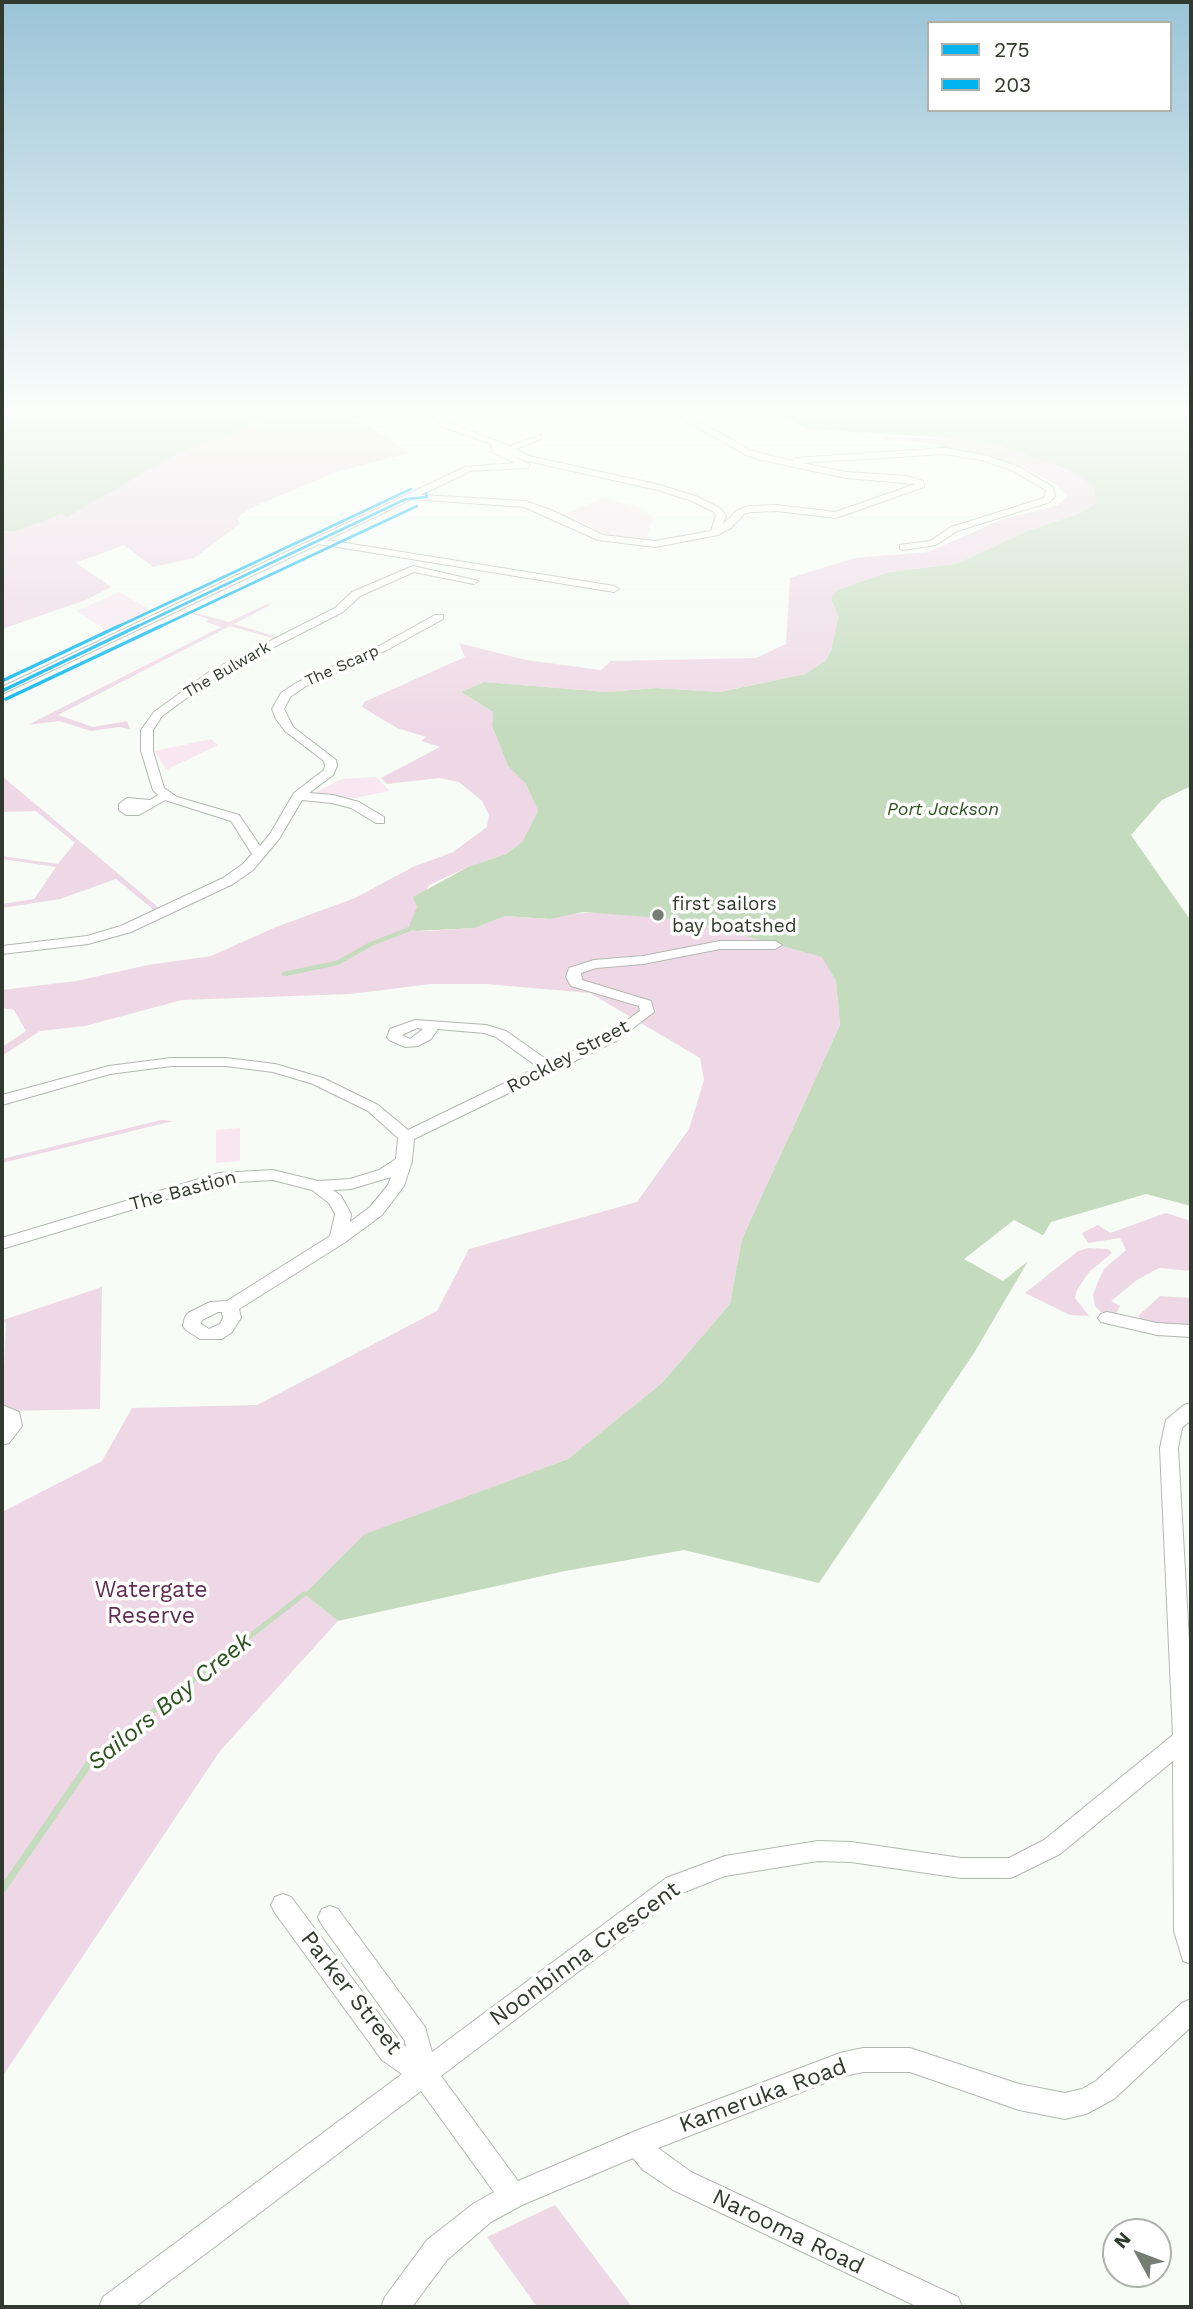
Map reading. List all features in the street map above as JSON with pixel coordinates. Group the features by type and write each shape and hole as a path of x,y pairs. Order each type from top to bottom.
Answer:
{"street":[{"path":"2,691 371,517"},
{"path":"558,517 601,538 634,544 677,542 715,533 728,526 737,517"},
{"path":"715,533 721,517"},
{"path":"903,547 933,543 954,529 993,517"},
{"path":"318,541 614,589"},
{"name":"The Bulwark","path":"164,796 159,790 147,751 147,730 158,714 183,694 213,674 339,610 356,594 413,569 474,581"},
{"name":"The Scarp","path":"259,854 275,836 298,796 328,773 331,766 330,760 289,729 282,719 278,709 285,695 302,684 383,648 439,617"},
{"path":"2,950 88,940 126,929 228,881 248,867 259,854 235,818 164,796 149,803"},
{"path":"298,796 332,799 355,806 380,820"},
{"name":"Rockley Street","path":"406,1137 611,1038 647,1012 646,1004 576,983 574,971 594,964 643,960 679,950 720,945 775,945"},
{"path":"433,1025 467,1026 501,1034 550,1069"},
{"path":"2,1100 140,1064 226,1062 275,1068 317,1081 373,1108 406,1137 404,1161 396,1186 376,1210 338,1239 230,1307"},
{"name":"The Bastion","path":"2,1244 219,1178 273,1175 318,1186 373,1179 404,1161"},
{"path":"318,1186 335,1200 343,1214 338,1239"},
{"path":"1107,1318 1157,1329 1191,1331"},
{"path":"1191,1409 1173,1425 1169,1440 1183,1555 1186,1931 1191,1953"},
{"path":"2,1412 12,1418 13,1426 2,1438"},
{"name":"Noonbinna Crescent","path":"113,2307 425,2075 674,1885 725,1866 818,1852 851,1852 961,1868 1011,1868 1052,1847 1184,1739"},
{"name":"Parker Street","path":"283,1905 391,2051 425,2075 513,2196"},
{"name":"Parker Street","path":"330,1917 416,2036 425,2075"},
{"name":"Kameruka Road","path":"395,2307 437,2250 482,2213 513,2196 638,2143 840,2066 863,2060 910,2060 1043,2104 1065,2106 1086,2101 1105,2090 1191,2011"},
{"name":"Narooma Road","path":"638,2143 652,2161 682,2181 948,2307"}],"shaded area":[{"path":"570,517 653,517 646,540 609,536"},
{"path":"119,592 152,611 109,632 77,611"},
{"path":"211,739 218,745 166,770 155,751"},
{"path":"376,777 390,791 355,798 314,793 342,779"},
{"path":"240,1128 240,1161 216,1163 216,1130"}],"green space":[{"path":"55,517 239,517 240,524 194,558 153,567 124,545 76,563 111,587 86,600 2,629 2,531 14,532"},
{"name":"Watergate Reserve","path":"1013,517 1070,517 1027,531 956,564 890,572 831,598 838,617 831,651 825,661 805,674 720,692 656,688 607,692 484,682 461,692 493,712 492,726 508,766 526,784 538,811 522,842 506,854 468,867 429,885 409,926 415,931 475,928 505,916 550,919 565,914 608,912 687,920 823,957 836,981 840,1025 742,1239 730,1304 662,1383 568,1459 366,1534 304,1594 338,1621 220,1751 2,2077 2,1512 102,1461 132,1408 257,1405 437,1311 469,1249 637,1202 689,1129 704,1080 700,1058 590,993 486,984 431,984 350,994 182,1000 85,1026 40,1031 2,1056 2,1047 26,1031 14,1010 2,1008 2,990 76,981 148,965 211,956 276,927 355,898 413,867 453,852 487,827 489,815 482,801 459,782 439,778 387,784 381,778 440,747 421,741 426,737 397,728 362,707 364,702 465,657 459,643 526,660 601,670 611,661 756,658 786,644 790,578 855,558 928,552"},
{"path":"267,604 271,605 234,624 278,637 275,639 230,626 58,715 93,727 127,721 130,729 119,727 91,731 59,721 28,725 221,627 206,622 209,619 185,612 229,622"},
{"path":"2,776 159,908 155,911 116,879 60,899 2,908 2,904 34,899 56,867 2,859 2,856 58,864 75,843 36,811 2,812"},
{"path":"161,1120 173,1121 2,1163 2,1159"},
{"path":"1166,1213 1191,1221 1191,1271 1159,1268 1137,1280 1111,1301 1120,1306 1116,1314 1101,1312 1095,1306 1093,1295 1097,1284 1104,1269 1126,1250 1120,1238 1088,1243 1082,1233 1098,1225 1110,1233"},
{"path":"1088,1248 1108,1249 1112,1253 1089,1272 1077,1290 1075,1298 1089,1316 1070,1315 1025,1293 1078,1251"},
{"path":"102,1287 100,1409 9,1411 2,1408 6,1324 3,1320"},
{"path":"1160,1296 1191,1298 1191,1325 1143,1322 1138,1316"},
{"path":"555,2205 632,2307 537,2307 487,2237"}],"water":[{"path":"2,517 55,517 14,532 2,531"},
{"name":"Port Jackson","path":"1070,517 1191,517 1191,786 1162,800 1131,835 1191,921 1191,1206 1146,1194 1051,1222 974,1353 819,1583 684,1550 565,1571 338,1621 304,1594 365,1534 568,1459 662,1383 730,1304 742,1239 840,1025 836,981 822,957 687,920 583,912 550,919 505,916 475,928 415,931 409,926 417,907 413,897 468,867 506,854 522,842 538,811 526,784 508,766 492,726 493,712 461,692 484,682 607,692 656,688 720,692 805,674 825,661 831,651 838,617 831,598 838,590 890,572 956,564 1027,531"}],"pier":[{"path":"1014,1220 1046,1237 1036,1255 1003,1281 964,1259"}],"waterway":[{"path":"284,974 337,963 371,944 412,928"},
{"name":"Sailors Bay Creek","path":"137,1724 304,1594"},
{"name":"Sailors Bay Creek","path":"2,1890 93,1758 140,1722"}],"transit line":[{"name":"203","path":"2,681 352,517"},
{"name":"275","path":"2,691 369,517"},
{"name":"203","path":"6,699 394,517"}],"place":[{"name":"first sailors bay boatshed","path":"658,915"}]}
